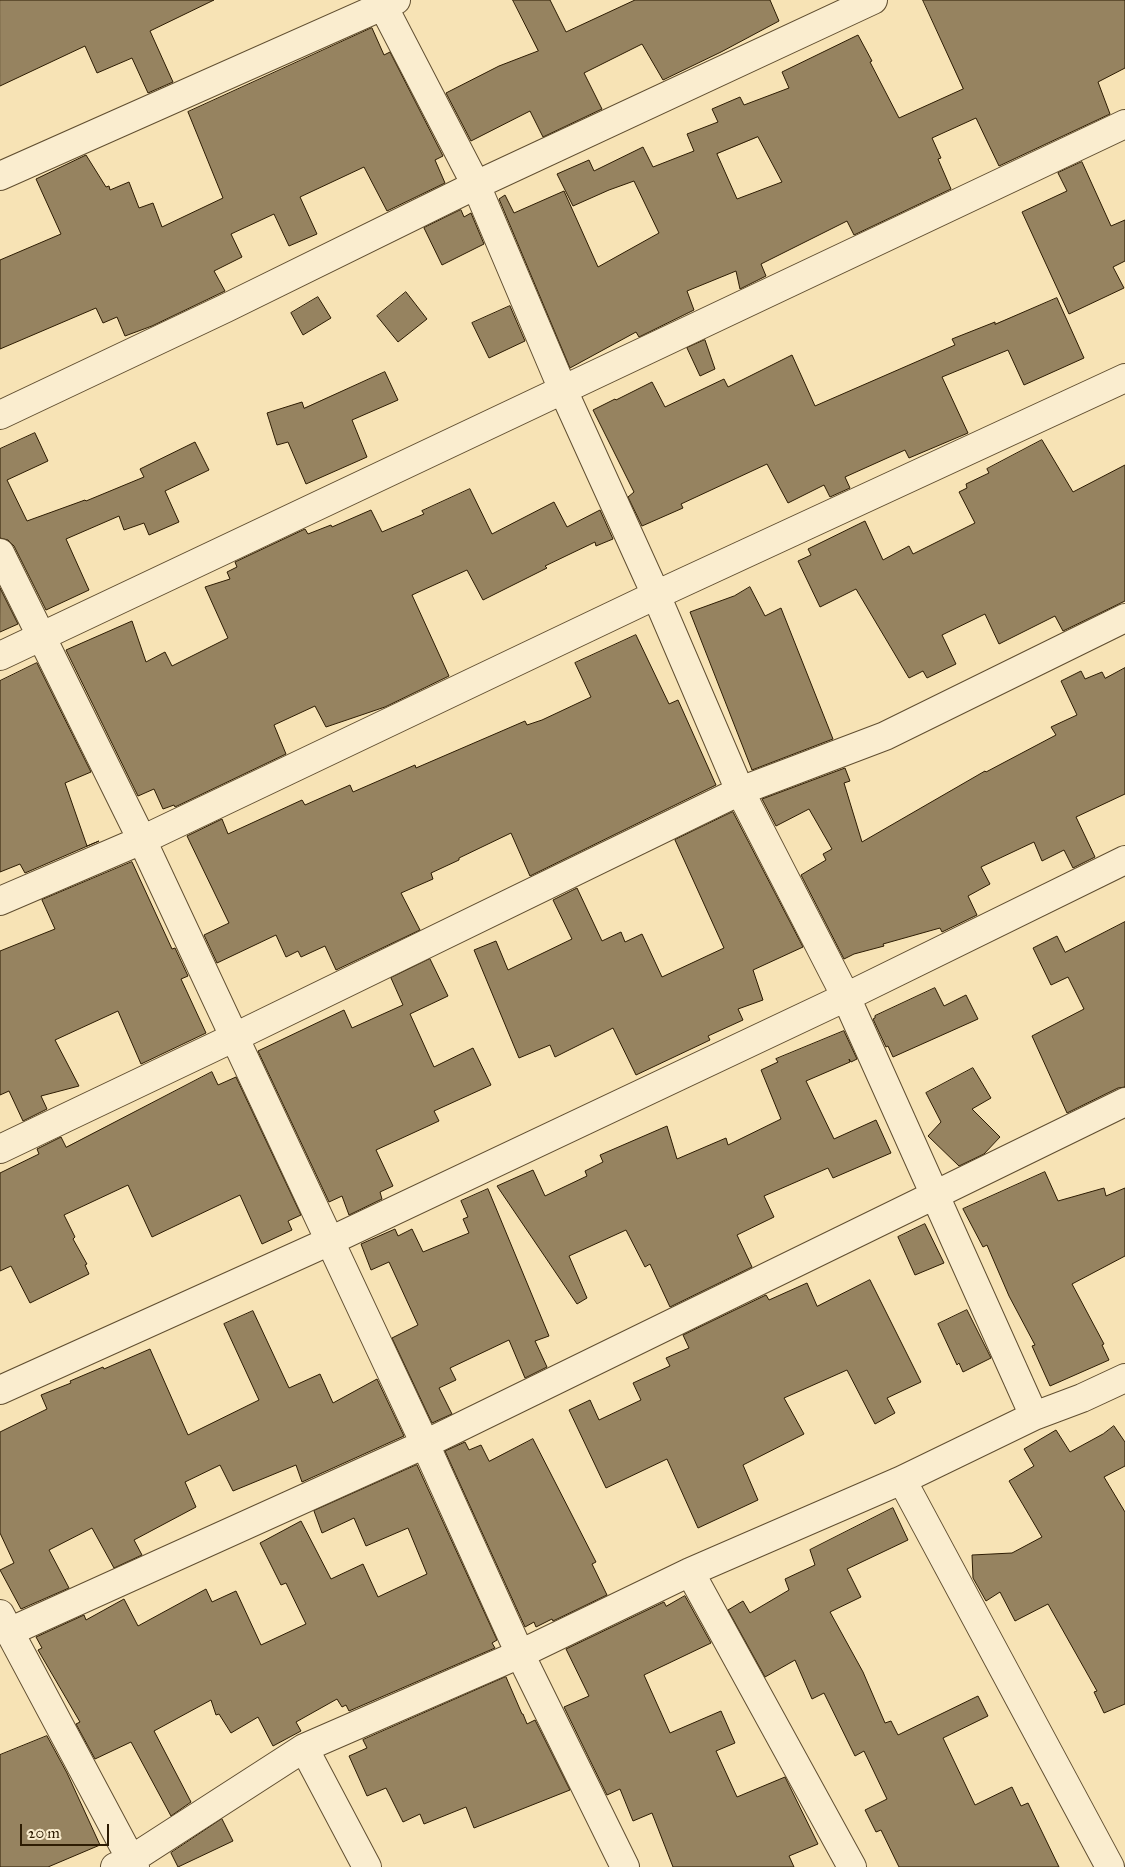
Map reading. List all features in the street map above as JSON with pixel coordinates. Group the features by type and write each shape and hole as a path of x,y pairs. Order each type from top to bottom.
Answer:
{"street":[{"path":"0,415 226,308 476,185 873,0"},
{"path":"0,176 386,2 476,185 563,390 656,595 740,791 846,997 1034,1416"},
{"path":"0,656 1125,124"},
{"path":"0,901 142,840 656,595 1125,378"},
{"path":"0,553 142,840 425,1444 520,1654 625,1867"},
{"path":"0,1149 235,1037 740,791 885,736 1125,618"},
{"path":"0,1390 330,1241 846,997 1125,860"},
{"path":"1125,1102 425,1444 5,1623 127,1864 304,1748 520,1654 690,1572 902,1480 1034,1416 1082,1398 1125,1378"},
{"path":"902,1480 1110,1867"},
{"path":"690,1572 852,1867"},
{"path":"304,1748 367,1867"}],"building":[{"path":"0,0 214,0 150,31 173,82 148,93 132,58 97,73 85,46 0,86"},
{"path":"513,0 550,0 566,32 635,0 770,0 779,21 663,80 642,44 584,73 602,109 543,137 530,111 471,141 446,93 499,66 538,51"},
{"path":"923,0 1125,0 1125,68 1098,82 1110,114 999,166 976,118 932,138 941,158 938,159 951,189 854,235 847,221 761,264 766,276 740,289 736,271 687,291 694,310 639,337 636,332 570,368 499,199 505,195 514,213 564,191 598,267 659,233 634,181 573,206 557,174 589,160 594,171 643,147 653,167 694,151 687,134 718,122 712,109 740,97 744,105 789,88 782,72 858,35 899,118 963,89","holes":["758,137 782,182 737,199 717,154"]},
{"path":"372,28 384,55 390,52 443,156 435,160 445,183 387,211 364,167 300,197 317,234 289,246 274,214 231,234 242,257 214,271 225,291 152,326 125,336 117,317 103,323 96,308 0,349 0,260 61,234 36,179 86,155 106,187 109,186 110,190 129,182 139,208 153,203 162,227 223,198 188,112"},
{"path":"1082,162 1111,226 1125,220 1125,261 1113,267 1124,288 1069,314 1022,212 1067,191 1058,173"},
{"path":"461,210 464,217 471,213 484,244 442,265 424,228"},
{"path":"406,292 427,319 398,342 377,316"},
{"path":"318,297 331,318 303,335 291,313"},
{"path":"1057,298 1084,358 1024,385 1008,350 942,377 968,433 909,458 905,450 845,477 850,488 830,497 824,485 788,503 767,464 681,504 683,508 642,526 628,497 634,492 593,410 652,382 665,407 724,379 728,387 792,355 815,406 955,345 952,339 995,322 995,324"},
{"path":"510,306 525,341 489,358 472,323"},
{"path":"705,340 715,369 700,376 687,348"},
{"path":"385,372 398,400 352,420 367,457 306,484 288,442 277,445 267,413 302,402 304,408"},
{"path":"35,433 48,461 7,480 27,521 86,501 144,477 140,469 195,442 209,470 165,491 179,522 149,535 144,523 124,530 119,516 66,539 89,590 46,610 14,546 8,540 0,538 0,449"},
{"path":"1042,440 1073,492 1125,465 1125,601 1063,631 1055,616 999,644 985,614 942,635 956,664 927,678 923,671 909,678 856,589 820,607 798,561 811,555 808,549 865,521 883,560 909,546 913,554 975,523 959,492 967,488 966,484 989,473 987,469"},
{"path":"470,489 492,534 554,502 567,527 600,510 613,539 596,546 595,542 545,566 547,568 483,600 467,570 412,595 449,676 385,707 326,727 315,706 274,725 286,754 175,807 174,805 163,809 154,789 138,796 66,650 132,621 146,662 165,652 172,666 228,638 205,587 230,579 227,572 237,567 235,562 305,529 308,534 331,525 332,527 371,510 382,532 424,514 422,511"},
{"path":"750,587 765,616 781,608 833,739 752,770 690,612 734,596"},
{"path":"0,588 18,624 0,632"},
{"path":"636,635 669,704 678,700 716,785 530,876 511,833 459,858 459,860 431,873 433,879 401,893 420,930 336,970 325,946 301,957 298,951 286,957 276,935 217,963 204,935 229,923 187,836 222,819 228,834 302,800 305,805 350,785 353,792 415,765 416,768 525,721 527,725 542,720 591,697 575,663"},
{"path":"37,663 91,772 65,783 87,846 99,841 25,873 20,864 0,872 0,681"},
{"path":"1125,668 1125,794 1076,817 1095,857 1073,868 1064,850 1042,861 1034,842 981,867 990,884 968,896 977,915 942,932 940,928 883,944 884,946 854,954 844,959 801,875 826,860 823,854 832,849 809,809 776,826 762,799 845,768 850,781 844,783 862,842 985,771 1056,735 1051,727 1077,715 1061,681 1081,671 1085,679 1102,672 1105,678"},
{"path":"733,812 803,947 753,970 763,1000 738,1009 743,1020 708,1036 710,1040 636,1075 613,1028 555,1057 550,1045 519,1058 474,950 496,941 508,970 572,939 553,900 577,888 602,941 621,932 625,942 642,934 662,977 724,948 675,840"},
{"path":"132,862 172,949 175,948 188,976 181,979 206,1033 141,1064 118,1011 55,1040 79,1086 41,1096 47,1109 23,1121 9,1091 0,1095 0,951 55,929 42,900"},
{"path":"1125,922 1125,1087 1118,1088 1067,1113 1032,1036 1084,1009 1068,977 1051,985 1033,948 1057,936 1065,952"},
{"path":"430,959 448,996 410,1014 434,1067 473,1048 491,1085 434,1111 439,1121 376,1150 393,1186 380,1192 382,1199 349,1215 342,1196 329,1202 258,1051 344,1010 352,1028 403,1005 391,978"},
{"path":"935,988 944,1006 966,995 978,1019 893,1057 888,1046 886,1047 873,1019 875,1016"},
{"path":"844,1031 857,1059 851,1062 849,1059 850,1062 806,1081 834,1139 876,1120 891,1153 833,1178 828,1168 764,1196 774,1217 737,1235 752,1267 670,1307 650,1264 645,1267 626,1230 569,1256 587,1298 577,1304 497,1186 533,1170 545,1196 587,1176 585,1171 603,1162 600,1155 667,1126 677,1159 726,1138 728,1145 781,1119 761,1070 778,1062 776,1059"},
{"path":"973,1068 991,1098 972,1109 1000,1137 984,1154 959,1166 928,1136 941,1122 926,1093"},
{"path":"212,1072 218,1085 236,1077 301,1215 288,1221 292,1230 262,1244 240,1195 152,1237 128,1185 64,1215 75,1237 73,1239 87,1264 85,1265 89,1274 30,1303 11,1266 0,1271 0,1173 39,1154 37,1149 61,1137 66,1147"},
{"path":"1045,1172 1058,1201 1104,1188 1106,1196 1125,1188 1125,1256 1072,1284 1104,1344 1102,1345 1109,1360 1050,1386 1032,1346 1035,1345 1009,1296 987,1245 983,1247 963,1209"},
{"path":"488,1189 549,1336 535,1341 547,1367 525,1378 509,1340 450,1368 456,1380 439,1388 452,1414 432,1423 392,1338 418,1325 389,1262 371,1270 361,1244 395,1229 398,1236 412,1229 423,1252 469,1233 463,1219 468,1217 461,1201"},
{"path":"925,1224 944,1263 915,1275 898,1237"},
{"path":"870,1280 921,1382 887,1398 895,1413 875,1424 847,1370 784,1398 804,1434 743,1465 758,1500 698,1528 667,1459 606,1488 569,1410 590,1400 599,1420 641,1400 633,1383 670,1366 666,1358 689,1348 683,1335 766,1295 769,1300 807,1283 817,1306"},
{"path":"967,1310 991,1358 963,1372 959,1363 957,1365 938,1324"},
{"path":"253,1311 289,1388 320,1374 333,1403 377,1379 404,1436 302,1482 296,1465 233,1491 220,1465 185,1482 196,1507 134,1540 142,1555 114,1568 92,1528 49,1550 69,1588 21,1609 0,1570 14,1563 0,1533 0,1432 47,1409 41,1395 103,1367 104,1369 150,1349 188,1435 259,1400 224,1324"},
{"path":"1114,1426 1125,1442 1125,1466 1104,1477 1125,1512 1125,1704 1104,1713 1094,1692 1097,1691 1048,1604 1015,1621 1000,1592 986,1601 973,1578 972,1555 1012,1553 1042,1537 1009,1481 1034,1466 1024,1449 1056,1430 1070,1452"},
{"path":"533,1439 596,1562 592,1564 607,1595 553,1621 552,1619 536,1627 534,1622 525,1627 445,1451 465,1442 469,1450 481,1445 489,1461"},
{"path":"417,1465 497,1640 492,1643 495,1648 349,1711 346,1705 342,1707 337,1699 296,1722 301,1731 273,1746 258,1717 231,1733 219,1714 216,1715 211,1700 154,1731 191,1802 171,1816 131,1742 95,1759 76,1724 80,1722 38,1650 42,1648 36,1637 84,1615 86,1620 124,1599 138,1626 206,1589 212,1602 236,1591 261,1645 306,1624 286,1583 281,1585 260,1543 301,1521 331,1579 363,1564 378,1597 427,1574 408,1528 366,1546 354,1518 322,1533 314,1511"},
{"path":"893,1508 908,1540 847,1569 861,1597 830,1612 863,1672 885,1723 891,1721 898,1735 978,1696 988,1716 943,1738 975,1805 1012,1787 1021,1806 1028,1803 1059,1867 899,1867 881,1830 876,1832 865,1810 887,1799 864,1751 855,1756 824,1693 812,1699 795,1660 765,1677 728,1610 743,1601 750,1613 789,1590 785,1579 815,1565 810,1550"},
{"path":"685,1596 711,1643 644,1675 670,1733 721,1711 735,1743 716,1751 737,1797 785,1777 818,1844 789,1856 794,1867 673,1867 652,1813 633,1821 620,1789 607,1795 564,1707 589,1696 566,1649 664,1602 666,1606"},
{"path":"506,1677 527,1724 535,1720 570,1790 474,1828 466,1807 424,1824 420,1814 403,1822 386,1788 367,1796 349,1756 367,1748 363,1740"},
{"path":"47,1736 67,1773 100,1845 48,1867 0,1867 0,1755"},
{"path":"222,1819 233,1841 178,1867 171,1853"}]}
